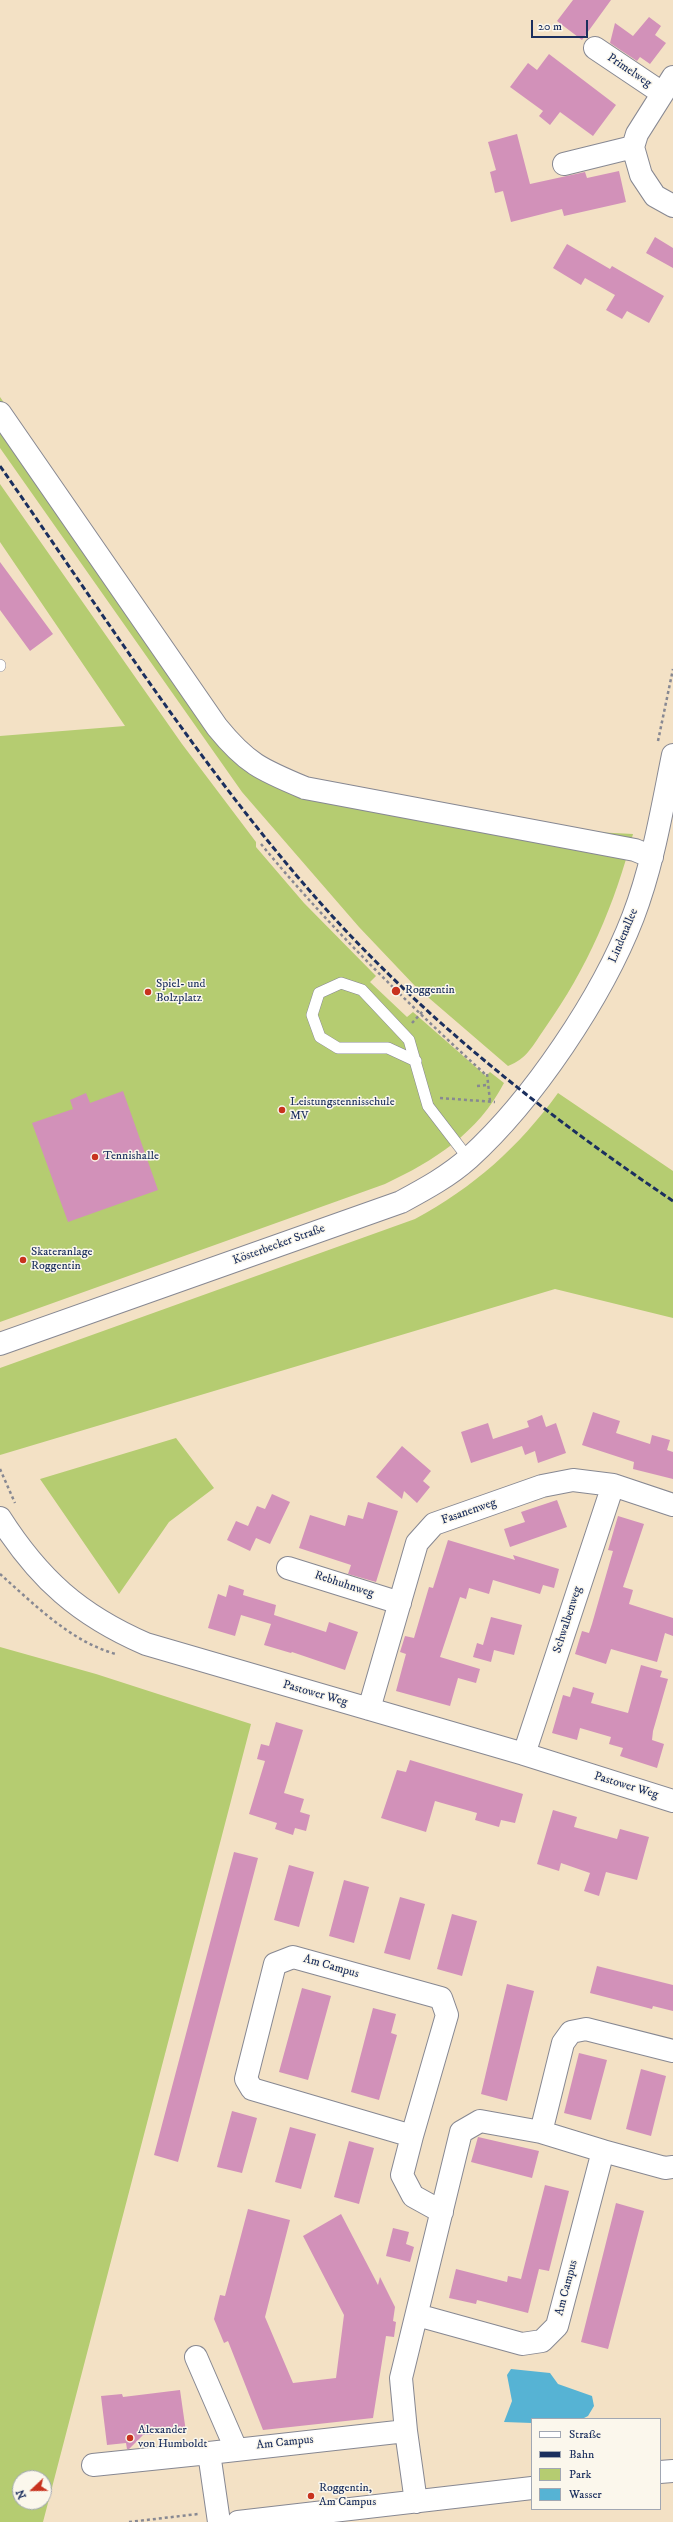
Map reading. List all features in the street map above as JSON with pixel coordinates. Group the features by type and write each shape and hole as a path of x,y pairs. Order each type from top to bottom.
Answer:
{"street":[{"name":"Primelweg","path":"595,48 668,85 637,134 633,148"},
{"path":"564,164 633,148 641,175 655,196 673,206"},
{"path":"0,413 217,727 238,752 264,771 305,788 635,850 652,857"},
{"name":"Lindenallee","path":"527,1096 582,1016 609,970 633,917 652,857 673,756"},
{"name":"Kösterbecker Straße","path":"0,1344 401,1202 438,1182 468,1158 498,1129 527,1096"},
{"name":"Fasanenweg","path":"369,1709 417,1543 434,1524 542,1486 573,1480 613,1485 673,1505"},
{"name":"Schwalbenweg","path":"524,1754 613,1485"},
{"name":"Pastower Weg","path":"9,1513 40,1572 77,1606 113,1629 146,1644 672,1797"},
{"name":"Rebhuhnweg","path":"288,1568 400,1603"},
{"name":"Am Campus","path":"412,2136 252,2089 246,2078 275,1964 293,1957 441,1998 447,2015 402,2175 413,2196 442,2212"},
{"path":"541,2132 563,2042 571,2032 586,2029 673,2051"},
{"path":"416,2502 406,2431 401,2378 461,2132 480,2120 541,2132 665,2168 673,2167"},
{"name":"Am Campus","path":"417,2315 522,2344 542,2340 556,2326 603,2151"},
{"path":"196,2357 236,2449"},
{"name":"Am Campus","path":"93,2465 406,2431"},
{"path":"209,2453 219,2522"},
{"path":"661,2472 673,2471"},
{"path":"238,2522 531,2488"}],"lane":[{"path":"416,1061 388,1048 338,1048 320,1036 312,1015 319,993 341,983 362,990 409,1040 416,1061 428,1106 468,1158"}],"path":[{"path":"261,844 349,944 420,1014 486,1075"},
{"path":"485,1068 483,1070 486,1075 490,1101"},
{"path":"477,1086 487,1085"},
{"path":"425,1097 497,1102"},
{"path":"0,1469 9,1513"}],"green space":[{"path":"0,397 241,744 277,769 317,783 575,831 633,834 618,886 587,959 560,1006 533,1046 520,1060 508,1066 415,986 359,927 242,792 0,448"},
{"path":"0,484 182,744 256,842 256,847 304,903 376,976 370,982 407,1017 413,1012 486,1076 490,1072 504,1083 481,1117 453,1144 421,1166 385,1184 0,1322 0,736 125,726 0,542"},
{"path":"558,1093 673,1171 673,1318 555,1289 0,1455 0,1368 415,1219 457,1194 494,1165 511,1149 543,1113"},
{"path":"176,1438 214,1488 169,1522 119,1594 40,1479"},
{"path":"0,1647 96,1674 251,1724 52,2487 52,2470 12,2470 12,2510 46,2510 43,2522 0,2522"}],"water":[{"path":"511,2369 550,2373 558,2384 592,2396 594,2406 588,2416 584,2418 531,2418 531,2423 504,2422 512,2401 507,2375"}],"building":[{"path":"573,0 611,0 582,40 557,21"},
{"path":"649,17 661,26 655,35 666,43 650,64 640,57 637,61 610,43 615,23 633,36"},
{"path":"549,54 616,105 593,136 560,112 550,125 539,116 543,111 510,87 528,63 537,70"},
{"path":"517,134 530,184 585,172 587,178 619,171 626,202 564,216 562,209 511,222 503,191 495,193 490,172 496,170 488,142"},
{"path":"655,237 673,248 673,268 646,253"},
{"path":"567,244 610,269 612,266 664,296 649,323 627,311 622,319 606,310 615,295 585,278 581,285 553,268"},
{"path":"0,562 53,634 30,651 0,610"},
{"name":"Tennishalle","path":"123,1091 158,1190 68,1222 32,1123 73,1109 70,1100 86,1093 90,1103"},
{"path":"593,1412 620,1421 616,1433 650,1444 652,1435 670,1440 667,1450 673,1452 673,1479 633,1469 634,1462 582,1445"},
{"path":"542,1415 546,1427 556,1423 566,1453 538,1463 535,1451 525,1455 522,1446 471,1463 461,1432 488,1423 493,1439 529,1427 527,1421"},
{"path":"402,1446 431,1471 423,1481 430,1487 417,1503 404,1491 402,1499 376,1477"},
{"path":"272,1494 290,1502 270,1544 256,1538 250,1551 227,1540 236,1521 248,1526 257,1506 265,1509"},
{"path":"557,1500 567,1527 510,1547 504,1529 525,1522 521,1512"},
{"path":"368,1502 398,1511 376,1582 348,1574 351,1565 299,1548 310,1515 345,1526 348,1515 363,1519"},
{"path":"618,1516 644,1524 623,1587 633,1590 629,1604 673,1618 673,1636 665,1633 657,1662 611,1649 606,1664 575,1654 582,1631 589,1633 592,1624 613,1551 608,1550"},
{"path":"448,1540 515,1560 513,1555 559,1569 554,1588 543,1585 540,1594 493,1580 489,1594 469,1588 466,1599 460,1597 440,1657 480,1669 476,1683 458,1678 450,1706 396,1691 406,1654 400,1652 405,1636 414,1638 429,1587 433,1588"},
{"path":"229,1585 244,1590 243,1595 276,1605 274,1615 326,1632 329,1622 358,1632 345,1670 292,1652 291,1653 264,1645 271,1624 241,1615 235,1636 208,1628 218,1594 226,1597"},
{"path":"491,1617 522,1625 514,1655 494,1650 491,1662 473,1657 477,1643 483,1645"},
{"path":"641,1665 662,1671 660,1677 668,1679 653,1731 652,1740 664,1744 657,1768 620,1756 623,1748 609,1744 611,1737 580,1728 577,1740 552,1733 563,1695 570,1697 573,1687 594,1693 591,1703 628,1713"},
{"path":"276,1722 303,1730 284,1793 304,1799 300,1812 310,1815 306,1831 295,1828 293,1835 275,1829 277,1823 249,1814 265,1761 257,1759 261,1744 269,1746"},
{"path":"410,1760 523,1794 515,1823 501,1820 499,1827 475,1820 477,1813 435,1801 426,1832 381,1818 397,1770 406,1772"},
{"path":"553,1810 577,1817 574,1827 617,1839 620,1829 649,1837 637,1880 606,1872 599,1896 584,1891 590,1873 561,1863 559,1871 537,1864"},
{"path":"234,1852 258,1858 178,2162 154,2155"},
{"path":"289,1865 314,1872 299,1927 274,1920"},
{"path":"344,1880 369,1887 354,1943 329,1936"},
{"path":"400,1897 425,1904 410,1960 384,1953"},
{"path":"452,1914 477,1921 462,1976 437,1969"},
{"path":"597,1966 673,1985 673,2011 653,2006 652,2009 590,1993"},
{"path":"507,1984 534,1991 507,2101 481,2094"},
{"path":"302,1988 331,1996 308,2080 279,2072"},
{"path":"373,2008 396,2014 391,2033 397,2035 379,2100 351,2092"},
{"path":"579,2053 607,2060 591,2120 564,2113"},
{"path":"641,2069 666,2076 651,2136 626,2129"},
{"path":"232,2111 257,2118 242,2173 217,2167"},
{"path":"290,2127 316,2134 301,2189 275,2182"},
{"path":"478,2137 539,2151 532,2178 471,2162"},
{"path":"349,2141 374,2148 359,2204 334,2197"},
{"path":"545,2185 569,2191 549,2271 539,2269 528,2313 477,2300 476,2304 449,2298 456,2269 507,2282 508,2276 521,2279"},
{"path":"616,2203 644,2211 608,2349 581,2342"},
{"path":"248,2209 290,2220 265,2317 293,2383 336,2378 344,2315 303,2236 341,2214 378,2285 380,2277 395,2307 393,2321 396,2322 394,2337 386,2336 373,2418 263,2430 228,2341 224,2343 214,2319 220,2295 225,2296"},
{"path":"393,2228 409,2232 406,2244 414,2247 410,2262 386,2256"},
{"path":"180,2390 186,2432 143,2435 129,2449 127,2449 126,2443 107,2445 101,2396 122,2394 123,2397"}],"railway":[{"path":"0,466 111,628 227,789 309,890 349,934 392,977 481,1058 575,1132 673,1201"}],"place":[{"name":"Roggentin","path":"396,991"},
{"name":"Spiel- und Bolzplatz","path":"148,992"},
{"name":"Leistungstennisschule MV","path":"282,1110"},
{"name":"Tennishalle","path":"95,1157"},
{"name":"Skateranlage Roggentin","path":"23,1260"},
{"name":"Alexander von Humboldt","path":"130,2438"},
{"name":"Roggentin, Am Campus","path":"311,2496"}]}
